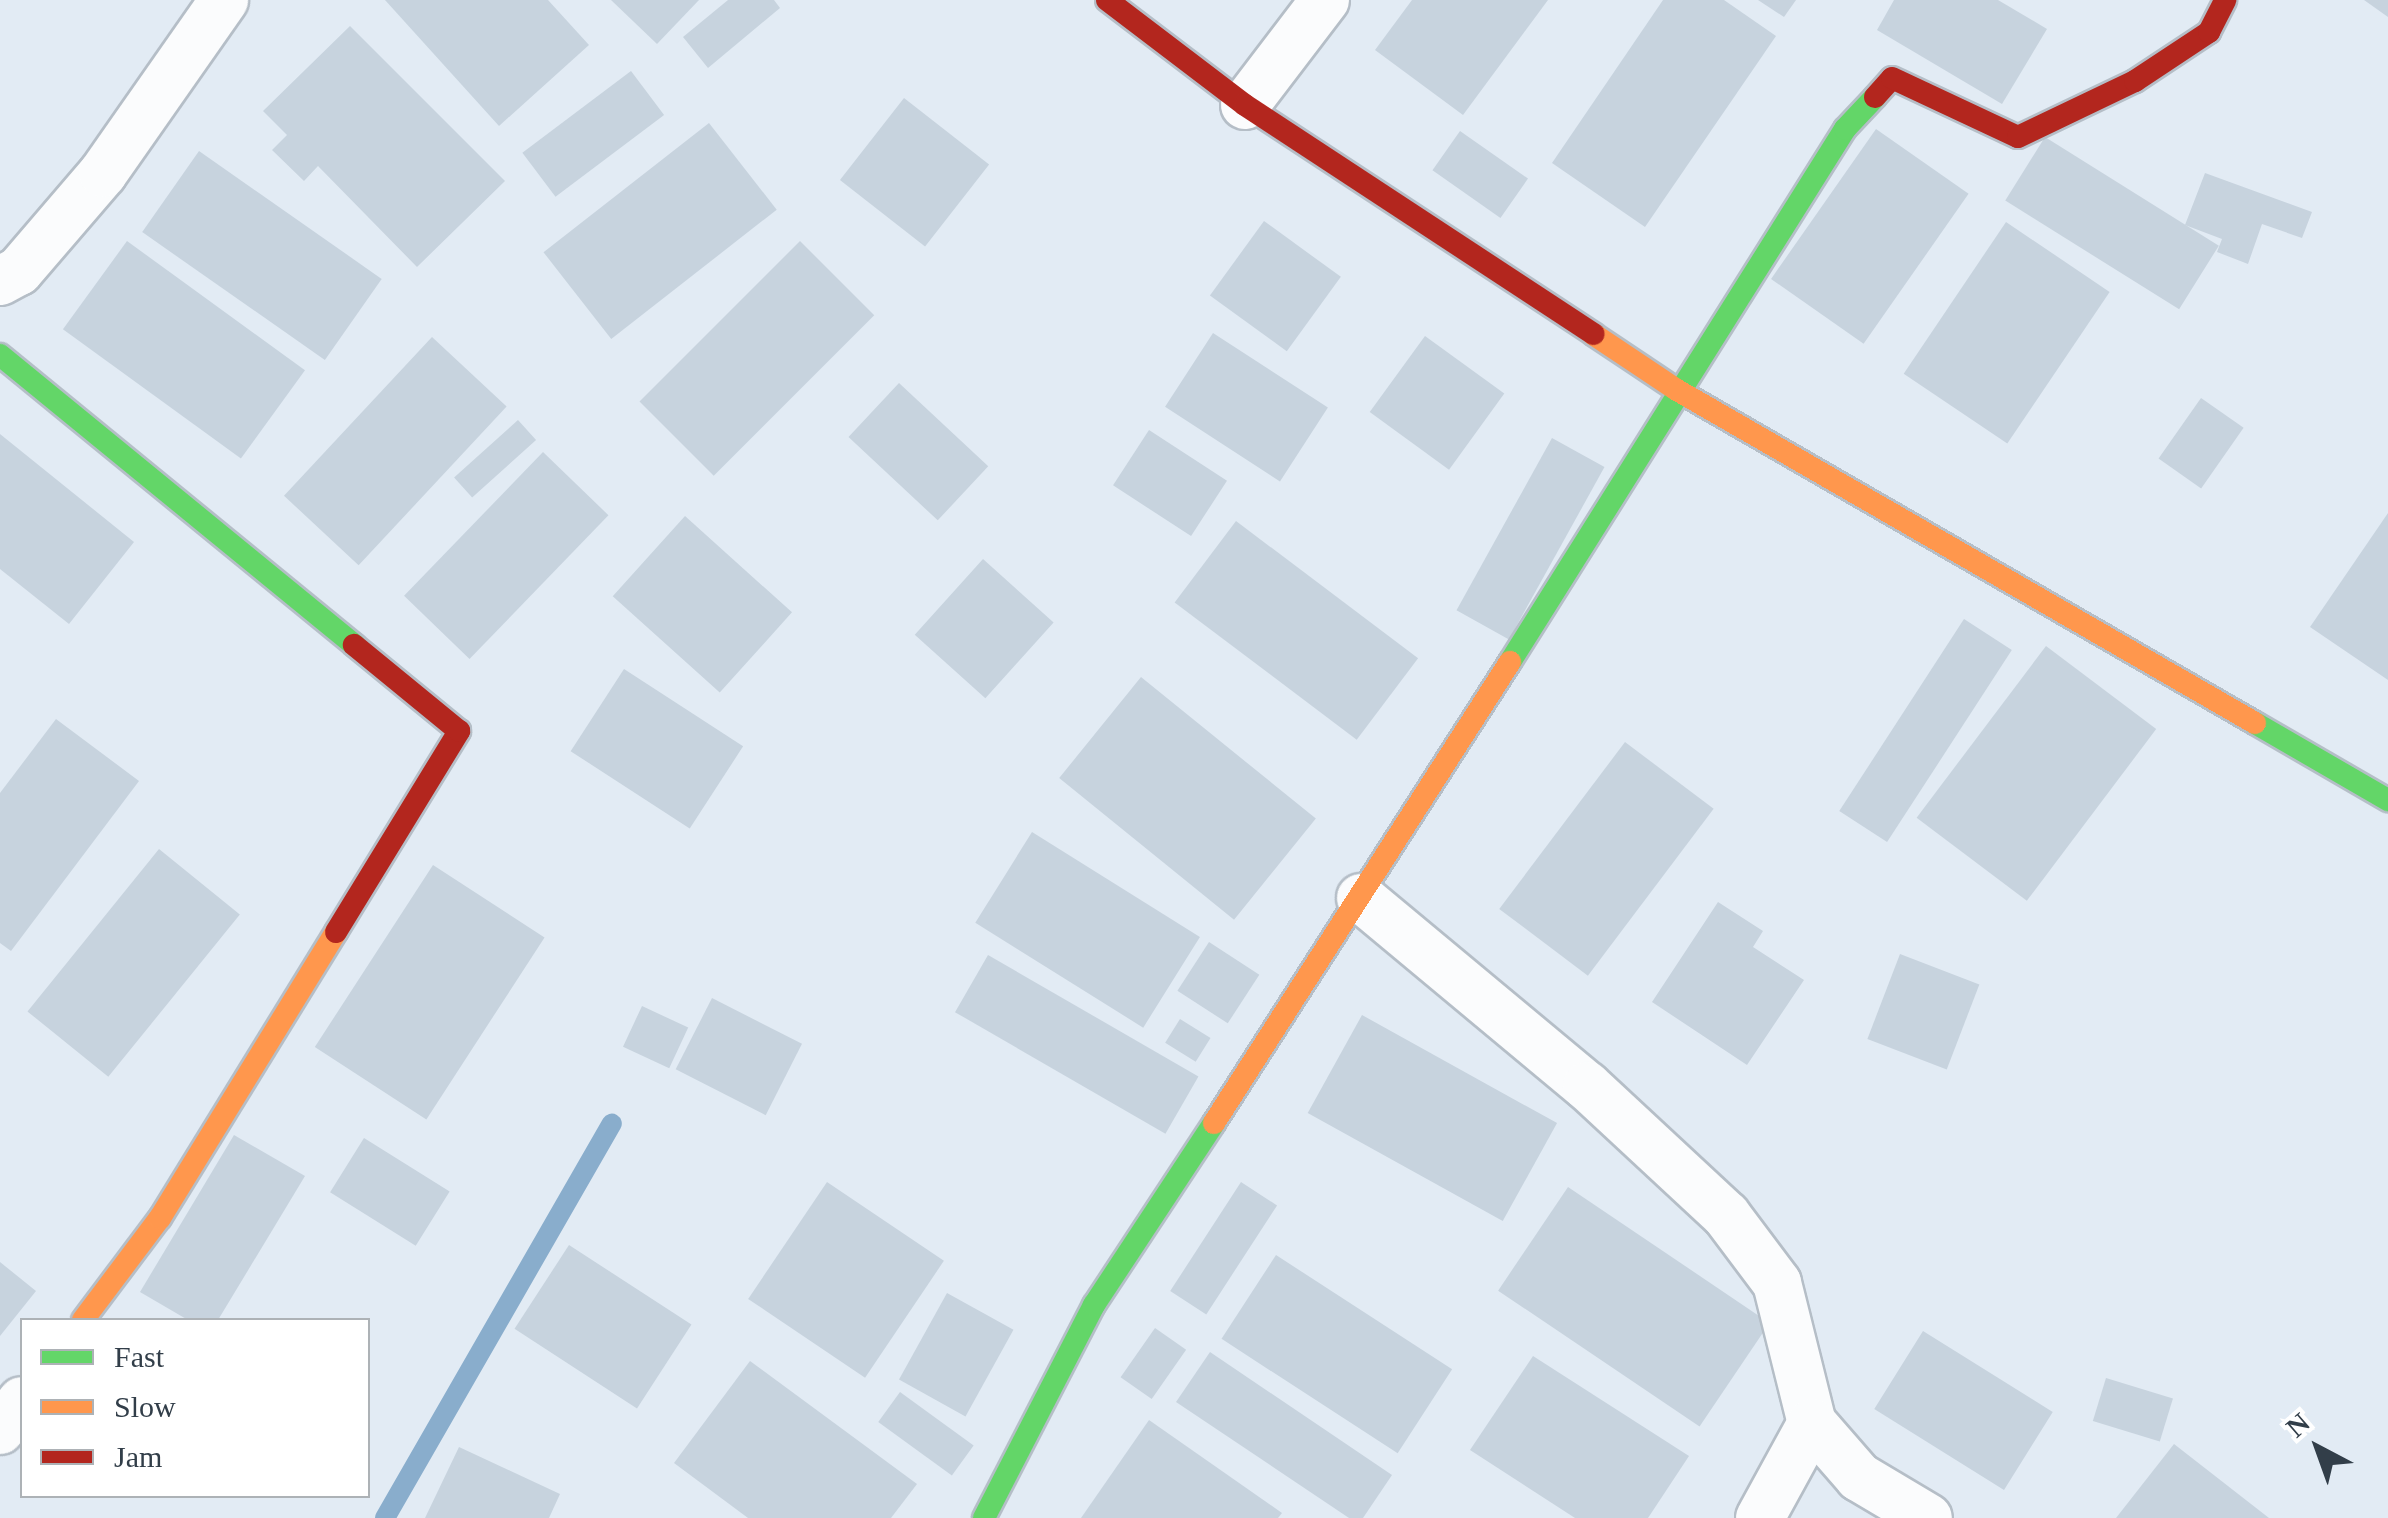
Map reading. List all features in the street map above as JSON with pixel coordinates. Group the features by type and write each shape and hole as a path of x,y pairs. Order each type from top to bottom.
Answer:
{"street":[{"path":"0,281 19,271 103,174 224,0"},
{"path":"1107,0 1245,105 1678,390 2388,800"},
{"path":"1245,105 1325,0"},
{"path":"984,1518 1094,1304 1360,898 1845,128 1892,78 2018,137 2135,81 2194,42 2209,32 2224,0"},
{"path":"0,355 459,730 160,1218 85,1318"},
{"path":"1360,898 1586,1086 1726,1215 1777,1283 1812,1423 1859,1478 1928,1518"},
{"path":"0,1430 20,1403"},
{"path":"1760,1518 1812,1423"}],"building":[{"path":"385,0 548,0 589,45 499,126"},
{"path":"611,0 699,0 657,44"},
{"path":"728,0 774,0 780,8 708,68 683,37"},
{"path":"1412,0 1548,0 1463,115 1375,50"},
{"path":"1663,0 1724,0 1776,36 1645,227 1552,163"},
{"path":"1758,0 1796,0 1784,17"},
{"path":"1894,0 1998,0 2047,29 2002,104 1877,30"},
{"path":"2364,0 2388,0 2388,17"},
{"path":"350,26 505,181 417,267 318,166 304,181 272,150 287,135 263,111"},
{"path":"631,71 664,115 555,197 522,153"},
{"path":"904,98 989,164 925,246 840,180"},
{"path":"709,123 777,210 611,339 544,252"},
{"path":"1876,129 1969,194 1864,344 1771,279"},
{"path":"1460,131 1528,179 1500,218 1432,170"},
{"path":"2045,137 2219,246 2179,309 2005,201"},
{"path":"199,151 382,279 325,360 142,232"},
{"path":"2205,173 2312,212 2302,238 2262,224 2248,264 2217,252 2222,239 2185,225"},
{"path":"1264,221 1341,277 1287,351 1210,295"},
{"path":"2006,222 2110,292 2007,444 1904,374"},
{"path":"127,241 305,370 241,458 63,329"},
{"path":"800,241 874,315 714,476 639,402"},
{"path":"1213,333 1328,408 1280,481 1165,407"},
{"path":"1425,336 1504,394 1449,470 1370,412"},
{"path":"432,337 507,407 359,565 284,496"},
{"path":"899,383 988,466 938,520 849,437"},
{"path":"2201,398 2244,428 2201,488 2159,459"},
{"path":"518,420 536,440 472,498 454,478"},
{"path":"1149,430 1227,481 1191,536 1113,485"},
{"path":"0,434 134,542 69,624 0,569"},
{"path":"1552,438 1604,467 1509,639 1456,610"},
{"path":"543,452 608,515 470,659 404,596"},
{"path":"2388,513 2388,680 2310,627"},
{"path":"685,516 792,612 720,693 613,596"},
{"path":"1236,521 1418,658 1357,740 1175,602"},
{"path":"983,559 1054,623 985,698 915,635"},
{"path":"1964,619 2012,650 1887,842 1839,811"},
{"path":"2046,646 2156,729 2027,901 1917,818"},
{"path":"624,669 743,746 690,829 571,751"},
{"path":"1141,677 1316,819 1234,920 1059,778"},
{"path":"56,719 139,781 11,951 0,943 0,793"},
{"path":"1625,742 1714,809 1588,976 1499,909"},
{"path":"1032,832 1200,937 1143,1028 975,923"},
{"path":"159,849 240,914 108,1077 27,1011"},
{"path":"433,865 545,937 426,1119 315,1047"},
{"path":"1718,902 1763,931 1753,947 1804,980 1747,1065 1652,1002"},
{"path":"1209,942 1259,975 1228,1023 1177,991"},
{"path":"1900,954 1979,984 1947,1069 1867,1039"},
{"path":"988,955 1198,1076 1165,1134 955,1012"},
{"path":"712,998 802,1044 766,1115 676,1069"},
{"path":"642,1006 688,1028 669,1068 623,1047"},
{"path":"1362,1015 1557,1123 1503,1221 1308,1113"},
{"path":"1180,1019 1211,1038 1196,1062 1165,1043"},
{"path":"234,1135 305,1176 219,1318 185,1318 140,1292"},
{"path":"364,1138 450,1192 416,1246 330,1192"},
{"path":"827,1182 944,1261 865,1378 748,1299"},
{"path":"1241,1182 1277,1205 1206,1314 1170,1291"},
{"path":"1568,1187 1769,1323 1700,1427 1498,1291"},
{"path":"569,1245 691,1325 637,1408 515,1329"},
{"path":"1276,1255 1452,1369 1398,1453 1222,1339"},
{"path":"0,1262 36,1291 0,1336"},
{"path":"947,1293 1013,1330 965,1416 899,1380"},
{"path":"1155,1328 1186,1350 1152,1399 1121,1377"},
{"path":"1923,1331 2053,1412 2004,1490 1874,1409"},
{"path":"1210,1352 1392,1475 1363,1518 1349,1518 1176,1402"},
{"path":"1533,1356 1689,1456 1648,1518 1575,1518 1470,1450"},
{"path":"750,1361 917,1484 891,1518 748,1518 674,1463"},
{"path":"2106,1378 2173,1398 2160,1441 2093,1421"},
{"path":"900,1392 974,1445 952,1475 878,1422"},
{"path":"1149,1420 1282,1513 1278,1518 1081,1518"},
{"path":"2174,1444 2269,1518 2116,1518"},
{"path":"459,1447 560,1494 549,1518 425,1518"}],"waterway":[{"path":"385,1518 612,1124"}],"traffic: fast":[{"path":"1510,662 1845,129 1875,97"},
{"path":"0,355 354,645"},
{"path":"2255,723 2388,800"},
{"path":"984,1518 1094,1305 1214,1123"}],"traffic: slow":[{"path":"1593,334 1677,390 2255,723"},
{"path":"1214,1123 1510,662"},
{"path":"85,1318 160,1218 336,932"}],"traffic: jam":[{"path":"1107,0 1245,105 1593,334"},
{"path":"1875,97 1892,78 2018,137 2135,81 2209,32 2225,0"},
{"path":"336,932 459,731 354,645"}]}
